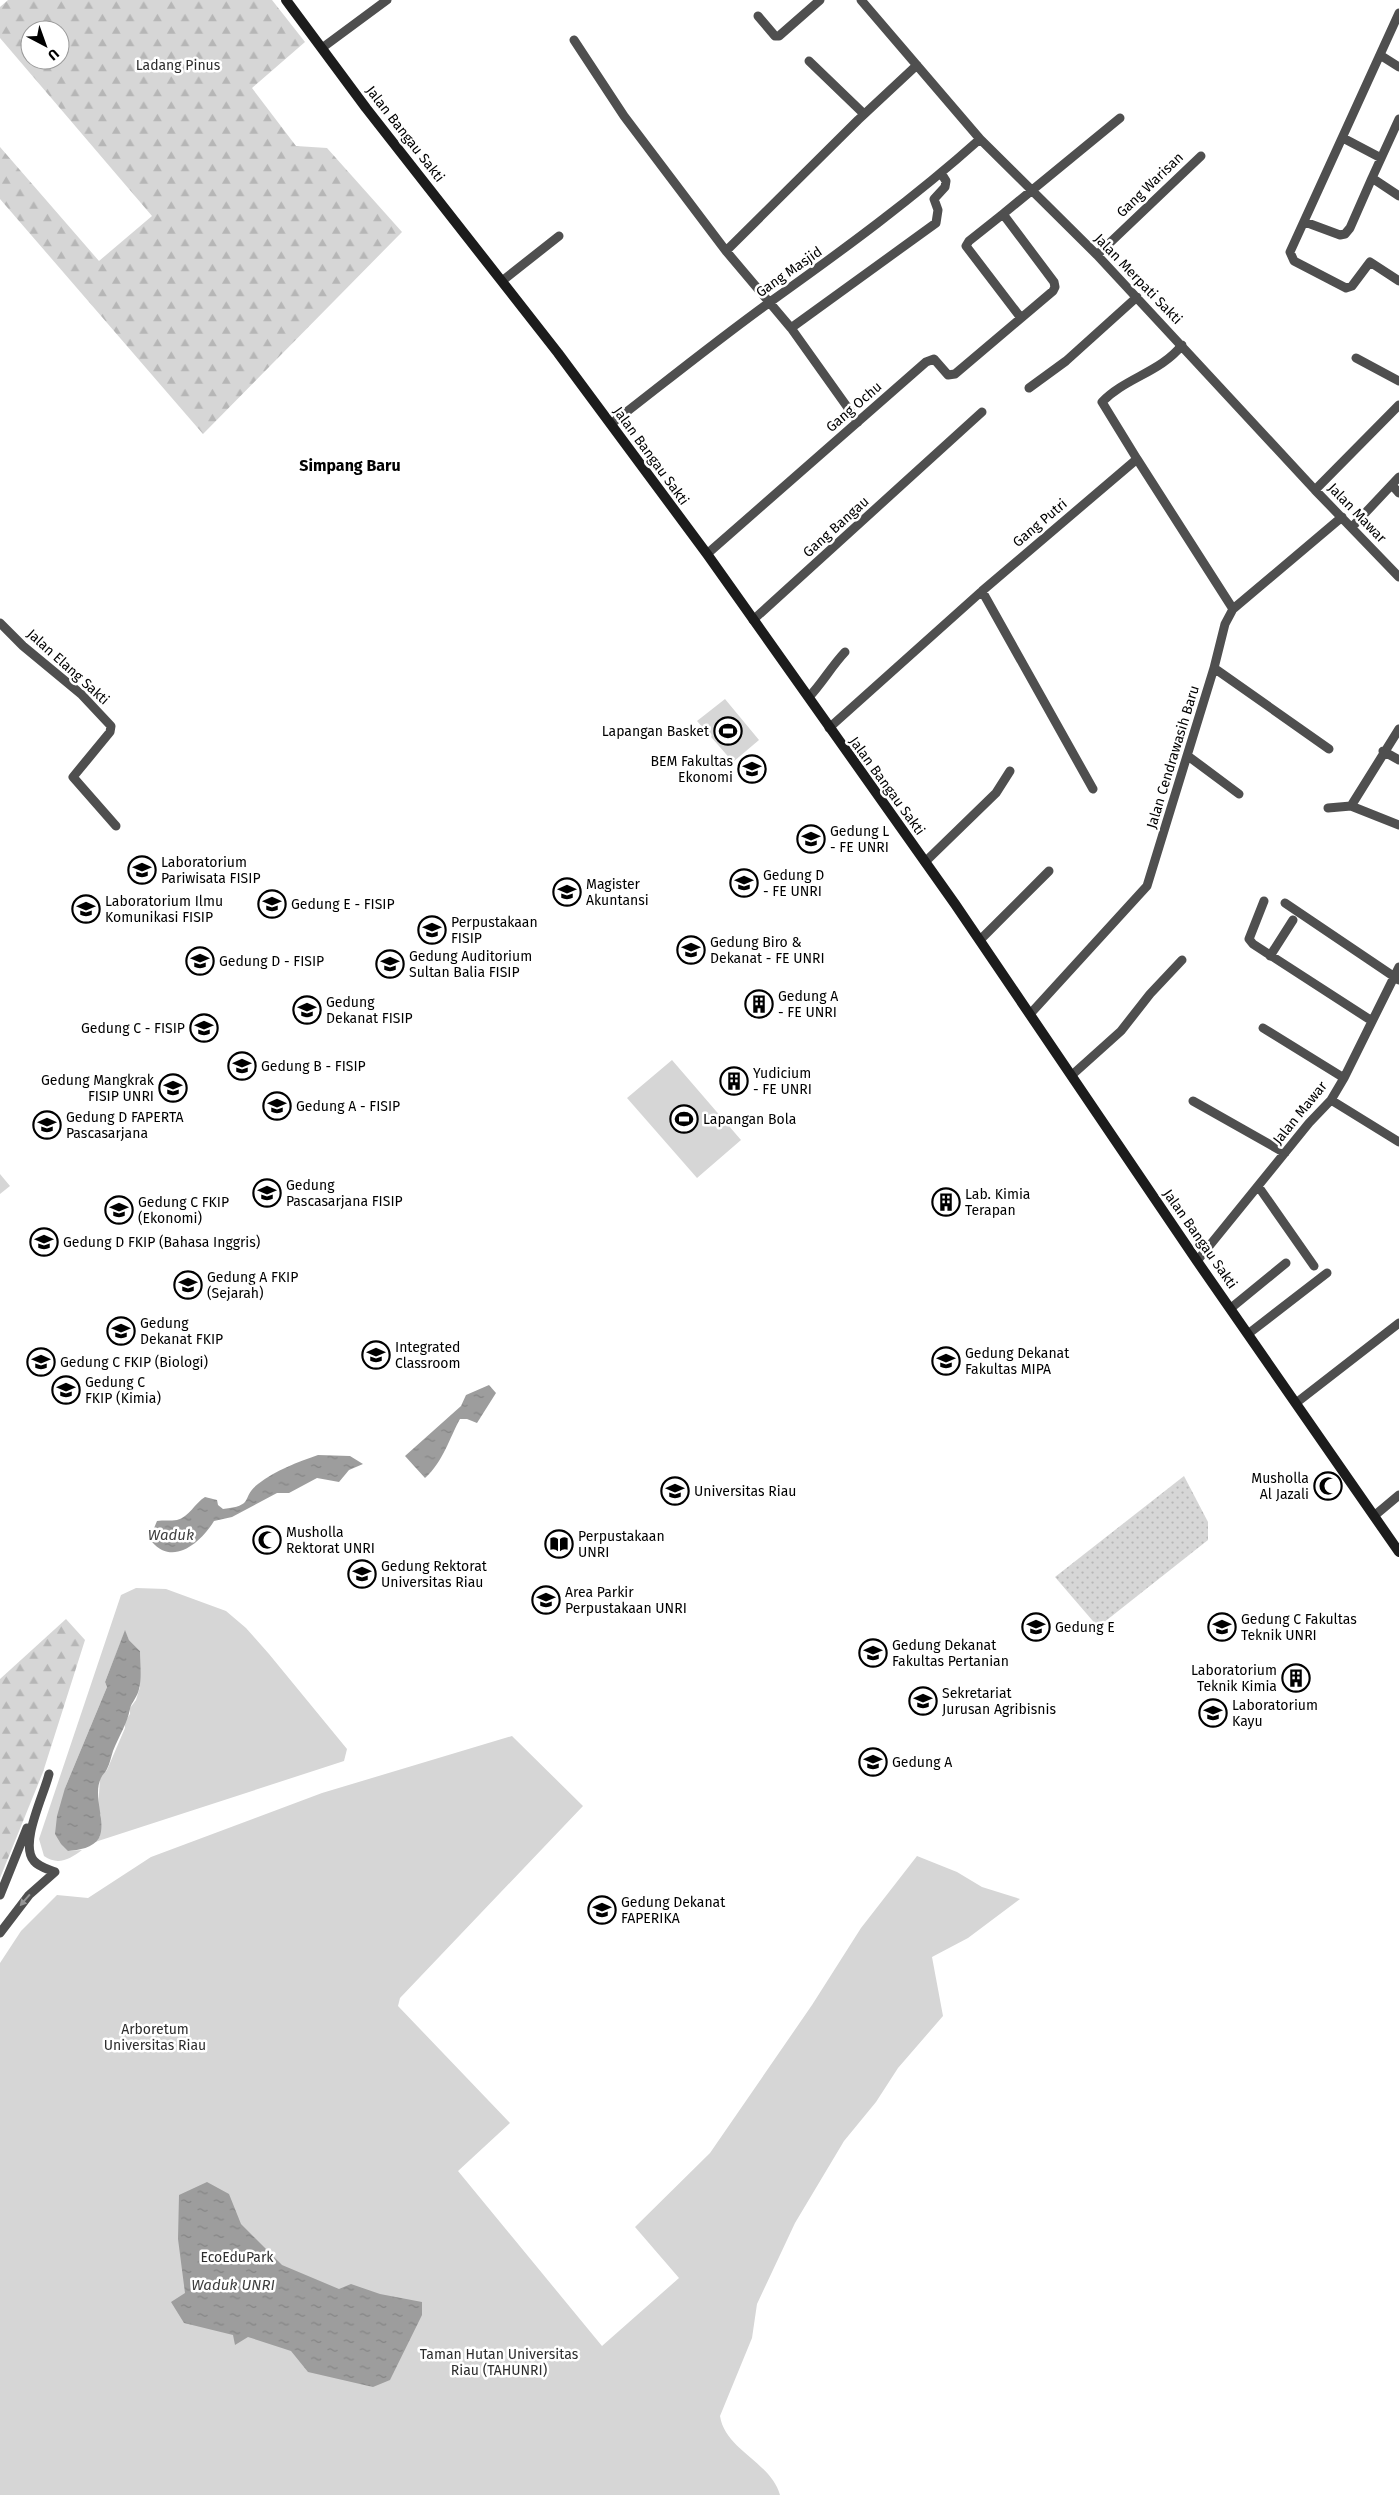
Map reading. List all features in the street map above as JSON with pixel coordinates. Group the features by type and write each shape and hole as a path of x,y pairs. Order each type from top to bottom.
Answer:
{"street":[{"name":"Jalan Bangau Sakti","path":"286,0 611,424 707,554 1031,1013 1197,1261 1399,1552"},
{"path":"322,48 387,0"},
{"path":"758,16 775,36 779,36 820,0"},
{"name":"Jalan Merpati Sakti","path":"861,0 980,139 1097,255 1315,490"},
{"path":"1399,13 1290,255 1303,266 1346,288 1352,286 1370,262 1399,281"},
{"path":"574,40 624,116 726,251 791,328 858,422"},
{"path":"1380,55 1399,67"},
{"path":"809,62 864,114"},
{"path":"726,251 864,114 917,65"},
{"path":"1003,214 1055,287 1021,318 966,246 969,240 1120,118"},
{"path":"1305,222 1340,235 1345,234 1350,228 1399,119"},
{"path":"1343,138 1381,158"},
{"name":"Gang Masjid","path":"611,424 770,302 819,269 941,173 980,139"},
{"name":"Gang Warisan","path":"1097,255 1201,156"},
{"path":"791,328 936,223 938,210 934,199 945,187 946,181 941,173"},
{"path":"1372,178 1399,196"},
{"path":"502,281 560,236"},
{"path":"1029,388 1088,342 1137,297"},
{"name":"Gang Ochu","path":"707,554 926,362 934,359 948,375 955,374 1021,318"},
{"path":"1182,345 1165,363 1114,392 1102,402 1233,609"},
{"path":"1356,358 1399,381"},
{"path":"1315,490 1399,405"},
{"name":"Gang Bangau","path":"753,620 982,412"},
{"name":"Gang Putri","path":"829,728 982,591 1137,459"},
{"path":"1352,527 1399,477"},
{"path":"1392,485 1399,492"},
{"name":"Jalan Mawar","path":"1315,490 1399,577"},
{"name":"Jalan Cendrawasih Baru","path":"1031,1013 1147,886 1188,756 1225,624 1233,609 1342,516"},
{"path":"982,591 1093,789"},
{"name":"Jalan Elang Sakti","path":"0,623 23,646 81,694 110,726 110,732 73,776 116,826"},
{"path":"809,697 828,676 829,669 845,652"},
{"path":"1214,668 1329,749"},
{"path":"1350,806 1383,751 1399,730"},
{"path":"1383,751 1399,760"},
{"path":"1188,756 1239,794"},
{"path":"925,862 996,793 1010,771"},
{"path":"1328,808 1350,806 1399,825"},
{"path":"980,940 1049,872"},
{"path":"1264,901 1249,939 1270,956 1372,1021"},
{"path":"1285,903 1397,979"},
{"path":"1270,956 1293,920"},
{"path":"1072,1075 1121,1031 1150,994 1182,960"},
{"name":"Jalan Mawar","path":"1197,1261 1285,1152 1331,1100 1372,1021 1397,979 1399,967"},
{"path":"1263,1028 1344,1078"},
{"path":"1331,1100 1399,1142"},
{"path":"1193,1101 1285,1152"},
{"path":"1258,1186 1314,1266"},
{"path":"1231,1308 1286,1263"},
{"path":"1248,1334 1327,1273"},
{"path":"1296,1403 1399,1323"},
{"path":"1374,1516 1399,1495"},
{"path":"0,1895 49,1774 28,1849 36,1863 55,1872 29,1895 0,1933"}],"green space":[{"name":"Ladang Pinus","path":"8,0 272,0 305,42 252,88 296,146 327,148 402,232 203,434 0,199 0,147 99,261 152,216 27,70 70,70 70,20 20,20 20,61 0,38 0,7"},
{"name":"Lapangan Basket","path":"725,699 759,740 733,762 697,721"},
{"name":"Lapangan Bola","path":"672,1060 741,1140 697,1178 627,1098"},
{"path":"0,1174 10,1186 0,1194"},
{"path":"1184,1476 1208,1522 1208,1540 1098,1627 1055,1577"},
{"path":"136,1588 166,1589 226,1611 246,1628 269,1654 347,1749 344,1761 95,1842 100,1836 101,1815 98,1810 100,1778 107,1770 125,1728 125,1721 130,1714 130,1708 136,1700 140,1687 140,1651 129,1640 125,1631 105,1682 107,1687 65,1788 68,1851 82,1850 64,1860 54,1861 44,1856 39,1839 121,1595"},
{"path":"66,1619 85,1640 43,1772 0,1878 0,1679"},
{"name":"EcoEduPark","path":"512,1736 583,1806 400,1998 398,2006 510,2123 458,2171 602,2346 679,2278 635,2227 710,2153 812,2005 861,1928 917,1856 957,1872 982,1887 1020,1899 968,1938 932,1957 943,2016 898,2068 876,2102 844,2141 795,2223 757,2304 752,2338 720,2416 730,2438 768,2474 780,2495 0,2495 0,1963 21,1931 57,1895 88,1898 151,1857 322,1793"}],"water":[{"path":"489,1385 496,1393 477,1423 467,1419 460,1419 437,1465 425,1478 405,1456 461,1406 466,1395"},
{"name":"Waduk","path":"318,1455 350,1456 363,1464 349,1470 339,1482 317,1478 289,1493 277,1493 232,1517 214,1521 195,1543 178,1552 160,1549 152,1542 152,1533 157,1521 181,1518 205,1497 217,1500 218,1505 223,1509 240,1505 244,1503 253,1489 265,1479 287,1467"},
{"path":"125,1630 129,1640 140,1651 140,1685 99,1785 101,1832 99,1838 89,1846 68,1851 55,1834 57,1816 65,1788 107,1687 105,1682"},
{"name":"Waduk UNRI","path":"207,2182 229,2194 241,2224 282,2265 339,2289 351,2284 380,2294 422,2302 422,2315 390,2380 373,2387 308,2372 291,2351 248,2337 235,2345 233,2335 184,2323 171,2302 185,2293 178,2239 179,2195"}],"place":[{"name":"Lapangan Basket","path":"728,731"},
{"name":"BEM Fakultas Ekonomi","path":"752,769"},
{"name":"Gedung L - FE UNRI","path":"811,839"},
{"name":"Laboratorium Pariwisata FISIP","path":"142,870"},
{"name":"Gedung D - FE UNRI","path":"744,883"},
{"name":"Magister Akuntansi","path":"567,892"},
{"name":"Gedung E - FISIP","path":"272,904"},
{"name":"Laboratorium Ilmu Komunikasi FISIP","path":"86,909"},
{"name":"Perpustakaan FISIP","path":"432,930"},
{"name":"Gedung Biro & Dekanat - FE UNRI","path":"691,950"},
{"name":"Gedung D - FISIP","path":"200,961"},
{"name":"Gedung Auditorium Sultan Balia FISIP","path":"390,964"},
{"name":"Gedung A - FE UNRI","path":"759,1004"},
{"name":"Gedung Dekanat FISIP","path":"307,1010"},
{"name":"Gedung C - FISIP","path":"204,1028"},
{"name":"Gedung B - FISIP","path":"242,1066"},
{"name":"Yudicium - FE UNRI","path":"734,1081"},
{"name":"Gedung Mangkrak FISIP UNRI","path":"173,1088"},
{"name":"Gedung A - FISIP","path":"277,1106"},
{"name":"Lapangan Bola","path":"684,1119"},
{"name":"Gedung D FAPERTA Pascasarjana","path":"47,1125"},
{"name":"Gedung Pascasarjana FISIP","path":"267,1193"},
{"name":"Lab. Kimia Terapan","path":"946,1202"},
{"name":"Gedung C FKIP (Ekonomi)","path":"119,1210"},
{"name":"Gedung D FKIP (Bahasa Inggris)","path":"44,1242"},
{"name":"Gedung A FKIP (Sejarah)","path":"188,1285"},
{"name":"Gedung Dekanat FKIP","path":"121,1331"},
{"name":"Integrated Classroom","path":"376,1355"},
{"name":"Gedung Dekanat Fakultas MIPA","path":"946,1361"},
{"name":"Gedung C FKIP (Biologi)","path":"41,1362"},
{"name":"Gedung C FKIP (Kimia)","path":"66,1390"},
{"name":"Musholla Al Jazali","path":"1328,1486"},
{"name":"Universitas Riau","path":"675,1491"},
{"name":"Musholla Rektorat UNRI","path":"267,1540"},
{"name":"Perpustakaan UNRI","path":"559,1544"},
{"name":"Gedung Rektorat Universitas Riau","path":"362,1574"},
{"name":"Area Parkir Perpustakaan UNRI","path":"546,1600"},
{"name":"Gedung E","path":"1036,1627"},
{"name":"Gedung C Fakultas Teknik UNRI","path":"1222,1627"},
{"name":"Gedung Dekanat Fakultas Pertanian","path":"873,1653"},
{"name":"Laboratorium Teknik Kimia","path":"1296,1678"},
{"name":"Sekretariat Jurusan Agribisnis","path":"923,1701"},
{"name":"Laboratorium Kayu","path":"1213,1713"},
{"name":"Gedung A","path":"873,1762"},
{"name":"Gedung Dekanat FAPERIKA","path":"602,1910"}],"district":[{"name":"Simpang Baru","path":"350,465"}],"park label":[{"name":"Arboretum Universitas Riau","path":"155,2038"},
{"name":"Taman Hutan Universitas Riau (TAHUNRI)","path":"499,2362"}]}
